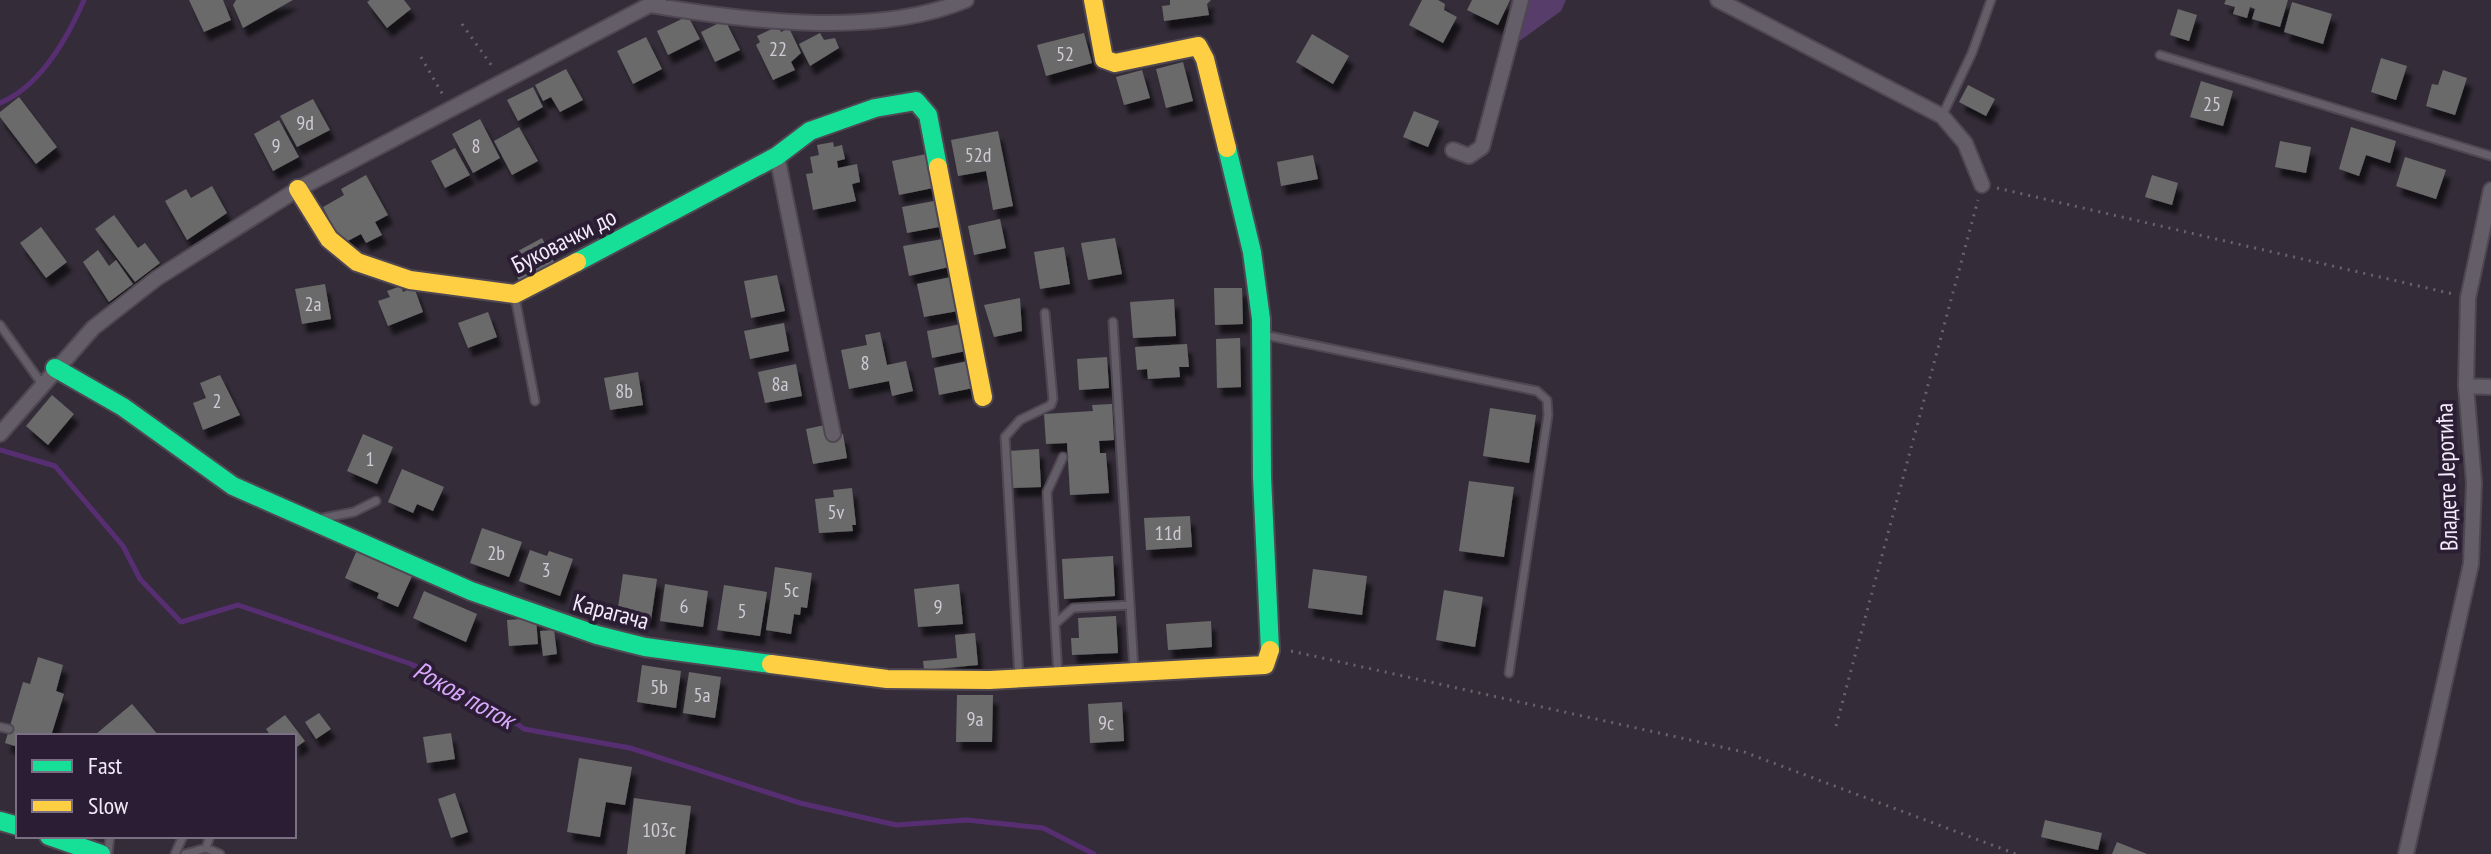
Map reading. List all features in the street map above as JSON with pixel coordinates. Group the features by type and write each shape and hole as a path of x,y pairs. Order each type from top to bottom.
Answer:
{"street":[{"path":"0,434 93,328 133,296 298,189 655,2 704,14 817,24 891,17 966,0"},
{"path":"1093,0 1103,53 1108,63 1193,45 1202,51 1252,252 1261,334 1262,477 1272,646"},
{"path":"1453,150 1469,156 1482,147 1521,0"},
{"path":"1718,0 1942,116 1965,143 1982,185"},
{"name":"Буковачки до","path":"298,189 329,239 357,262 410,280 515,294 777,156 803,134 903,100 921,105 928,115 983,397"},
{"path":"777,156 833,434"},
{"name":"Владете Јеротића","path":"2406,854 2471,564 2474,483 2466,386 2468,298 2491,190"},
{"path":"2475,255 2491,254"},
{"name":"Карагача","path":"55,368 123,407 215,477 471,591 597,635 645,647 887,679 1019,679 1265,665 1272,646"},
{"path":"2466,386 2491,387"},
{"path":"55,838 101,854"}],"lane":[{"path":"1942,116 1972,53 1991,0"},
{"path":"2160,55 2491,156"},
{"path":"515,294 535,401"},
{"path":"1019,679 1005,437 1020,420 1051,405 1053,399 1045,313"},
{"path":"1113,322 1135,673"},
{"path":"0,325 42,384"},
{"path":"1261,334 1537,391 1547,400 1548,415 1509,673"},
{"path":"1058,677 1047,492 1063,457"},
{"path":"305,518 336,517 376,501"},
{"path":"1055,624 1073,608 1130,605"},
{"path":"206,848 209,838"},
{"path":"185,854 206,848 220,854"}],"path":[{"path":"462,24 503,81"},
{"path":"421,57 450,108"},
{"path":"1836,726 1982,185 2468,298"},
{"path":"1272,646 1744,752 2016,854"}],"shaded area":[{"path":"1526,0 1566,0 1561,11 1518,42"}],"building":[{"path":"189,0 223,0 231,20 204,32"},
{"path":"236,0 293,0 243,28 233,5"},
{"path":"404,0 411,9 387,28 367,2"},
{"path":"1170,0 1211,0 1207,4 1209,15 1164,21 1162,6 1170,5"},
{"path":"1422,0 1438,0 1445,4 1444,10 1457,17 1443,43 1409,25"},
{"path":"1472,0 1510,0 1498,25 1467,10"},
{"path":"2226,0 2288,0 2280,27 2252,19 2255,9 2250,7 2247,18 2233,14 2235,7 2224,4"},
{"path":"2292,2 2332,14 2323,44 2284,32"},
{"path":"2178,9 2197,15 2189,41 2170,35"},
{"path":"688,16 700,39 668,55 657,31"},
{"path":"725,20 740,50 715,62 701,32"},
{"path":"778,26 781,32 789,28 801,53 791,62 795,70 773,80 756,45 760,42 757,36"},
{"path":"820,33 824,40 835,38 839,48 810,66 799,44"},
{"path":"1084,33 1092,63 1046,76 1037,45"},
{"path":"1312,34 1349,56 1333,84 1296,62"},
{"path":"646,37 662,69 633,84 617,51"},
{"path":"2381,58 2407,66 2396,100 2371,92"},
{"path":"1183,62 1193,101 1166,108 1156,69"},
{"path":"566,69 583,100 560,112 551,97 543,101 535,85"},
{"path":"1142,70 1150,98 1124,105 1116,77"},
{"path":"2443,70 2467,78 2455,115 2426,106 2432,84 2438,85"},
{"path":"2201,81 2233,91 2223,126 2190,117"},
{"path":"1968,85 1995,99 1986,116 1959,102"},
{"path":"533,87 543,107 518,121 507,100"},
{"path":"19,97 57,147 36,164 0,117 0,112"},
{"path":"313,99 330,130 297,147 280,116"},
{"path":"1414,111 1439,121 1428,147 1403,137"},
{"path":"480,119 500,158 473,173 452,134"},
{"path":"279,120 299,157 273,171 254,134"},
{"path":"519,127 538,161 512,175 494,141"},
{"path":"2351,127 2396,141 2390,163 2366,155 2359,176 2339,169"},
{"path":"998,131 1013,206 993,210 986,171 958,176 951,140"},
{"path":"2280,141 2311,147 2306,173 2275,167"},
{"path":"833,142 834,147 842,145 845,159 837,161 838,168 857,164 860,182 852,184 856,201 813,210 806,174 813,173 810,157 819,155 817,145"},
{"path":"455,148 470,175 445,188 431,161"},
{"path":"926,154 933,188 899,195 892,161"},
{"path":"1313,155 1318,179 1281,186 1277,162"},
{"path":"2405,157 2446,170 2436,199 2396,186"},
{"path":"366,175 388,215 375,222 382,235 366,243 361,234 342,244 323,207 344,195 341,189"},
{"path":"2152,175 2178,183 2172,205 2145,197"},
{"path":"212,186 227,213 187,240 165,201 186,189 191,198"},
{"path":"934,201 939,227 907,233 902,207"},
{"path":"114,215 138,248 145,243 160,263 135,282 95,229"},
{"path":"1000,219 1006,248 974,255 968,226"},
{"path":"41,227 67,262 46,278 20,243"},
{"path":"542,238 555,264 520,283 507,257"},
{"path":"1115,238 1122,274 1088,280 1081,243"},
{"path":"943,239 949,267 909,276 903,246"},
{"path":"1064,247 1070,284 1040,289 1034,252"},
{"path":"98,250 109,266 116,260 133,284 109,302 83,262"},
{"path":"777,275 785,311 751,318 744,281"},
{"path":"951,277 958,311 924,317 917,284"},
{"path":"325,284 331,319 302,324 295,289"},
{"path":"401,286 403,292 414,287 423,312 388,326 378,301 390,297 387,291"},
{"path":"1214,288 1242,288 1243,324 1215,325"},
{"path":"1020,298 1022,331 994,337 984,305"},
{"path":"1174,299 1176,336 1133,338 1130,302"},
{"path":"488,312 497,337 468,348 458,323"},
{"path":"784,323 789,351 750,359 744,331"},
{"path":"961,324 966,351 932,358 927,331"},
{"path":"880,332 887,365 906,361 913,391 892,396 889,381 849,389 841,350 867,345 865,335"},
{"path":"1240,338 1241,387 1217,388 1216,339"},
{"path":"1187,344 1189,367 1179,367 1180,377 1148,379 1147,369 1137,370 1135,347"},
{"path":"1107,357 1109,388 1079,390 1077,359"},
{"path":"968,361 973,388 939,395 934,368"},
{"path":"796,364 802,396 765,403 758,372"},
{"path":"638,372 643,405 610,410 604,378"},
{"path":"220,375 240,415 203,430 193,403 206,398 200,383"},
{"path":"52,395 74,414 48,445 26,426"},
{"path":"1112,404 1114,440 1099,441 1100,453 1106,453 1109,493 1070,495 1067,443 1046,444 1044,414 1093,411 1092,405"},
{"path":"1490,408 1536,415 1529,463 1483,456"},
{"path":"825,425 828,437 843,434 847,458 813,464 806,429"},
{"path":"363,434 393,447 377,484 347,471"},
{"path":"1039,449 1041,487 1011,488 1009,451"},
{"path":"402,469 444,487 433,511 417,504 413,513 388,502"},
{"path":"1469,481 1514,487 1504,557 1459,551"},
{"path":"852,488 856,525 852,525 853,531 819,533 815,499 834,497 833,490"},
{"path":"1190,516 1192,547 1146,550 1144,518"},
{"path":"482,528 522,542 509,577 470,563"},
{"path":"357,550 413,574 398,607 377,598 379,593 345,578"},
{"path":"530,550 547,556 549,551 573,559 560,596 519,581"},
{"path":"1113,556 1115,596 1064,599 1062,559"},
{"path":"775,567 812,573 807,608 801,607 800,615 794,614 791,634 766,630"},
{"path":"1313,569 1367,576 1362,615 1308,608"},
{"path":"623,574 657,579 651,620 617,614"},
{"path":"665,584 708,591 703,627 660,621"},
{"path":"959,584 963,624 918,627 914,589"},
{"path":"724,585 767,592 760,636 717,630"},
{"path":"1444,590 1483,597 1475,647 1436,640"},
{"path":"424,591 477,614 466,642 413,618"},
{"path":"1116,616 1118,653 1072,655 1071,638 1079,638 1078,618"},
{"path":"536,618 538,644 509,646 507,620"},
{"path":"1211,621 1212,647 1168,650 1166,624"},
{"path":"554,630 557,654 543,656 540,631"},
{"path":"975,633 978,665 924,670 923,661 957,658 955,635"},
{"path":"38,657 63,665 56,691 64,694 52,734 16,734 16,746 5,743 23,682 30,684"},
{"path":"642,665 681,671 676,708 637,702"},
{"path":"689,672 721,677 715,718 683,713"},
{"path":"957,695 993,695 992,742 956,742"},
{"path":"1122,702 1124,741 1090,743 1088,704"},
{"path":"132,704 157,734 96,734"},
{"path":"319,713 331,729 316,739 305,722"},
{"path":"285,715 305,741 296,748 296,734 270,734 266,729"},
{"path":"451,733 455,759 427,763 423,737"},
{"path":"579,758 632,767 625,805 606,802 600,837 567,832"},
{"path":"455,793 468,832 451,838 438,799"},
{"path":"634,798 691,806 685,854 627,854"},
{"path":"2045,820 2102,833 2098,850 2041,837"},
{"path":"2117,842 2147,854 2112,854"}],"waterway":[{"path":"0,103 28,85 51,60 84,0"},
{"name":"Роков поток","path":"0,450 55,466 123,546 140,579 181,622 238,605 411,664 492,705 524,729 630,748 800,803 896,825 967,820 1043,828 1094,854"}],"traffic: fast":[{"path":"577,262 777,156 810,131 875,108 916,101 928,115 938,167"},
{"path":"1227,148 1252,252 1261,319 1262,477 1270,650"},
{"path":"55,368 123,407 233,486 471,591 597,635 645,647 771,664"},
{"path":"0,821 16,825"},
{"path":"55,838 101,854"}],"traffic: slow":[{"path":"1093,0 1104,59 1115,63 1198,46 1205,59 1227,148"},
{"path":"938,167 983,397"},
{"path":"298,189 329,239 357,262 410,280 515,294 577,262"},
{"path":"771,664 887,679 989,680 1265,665 1270,650"}]}
